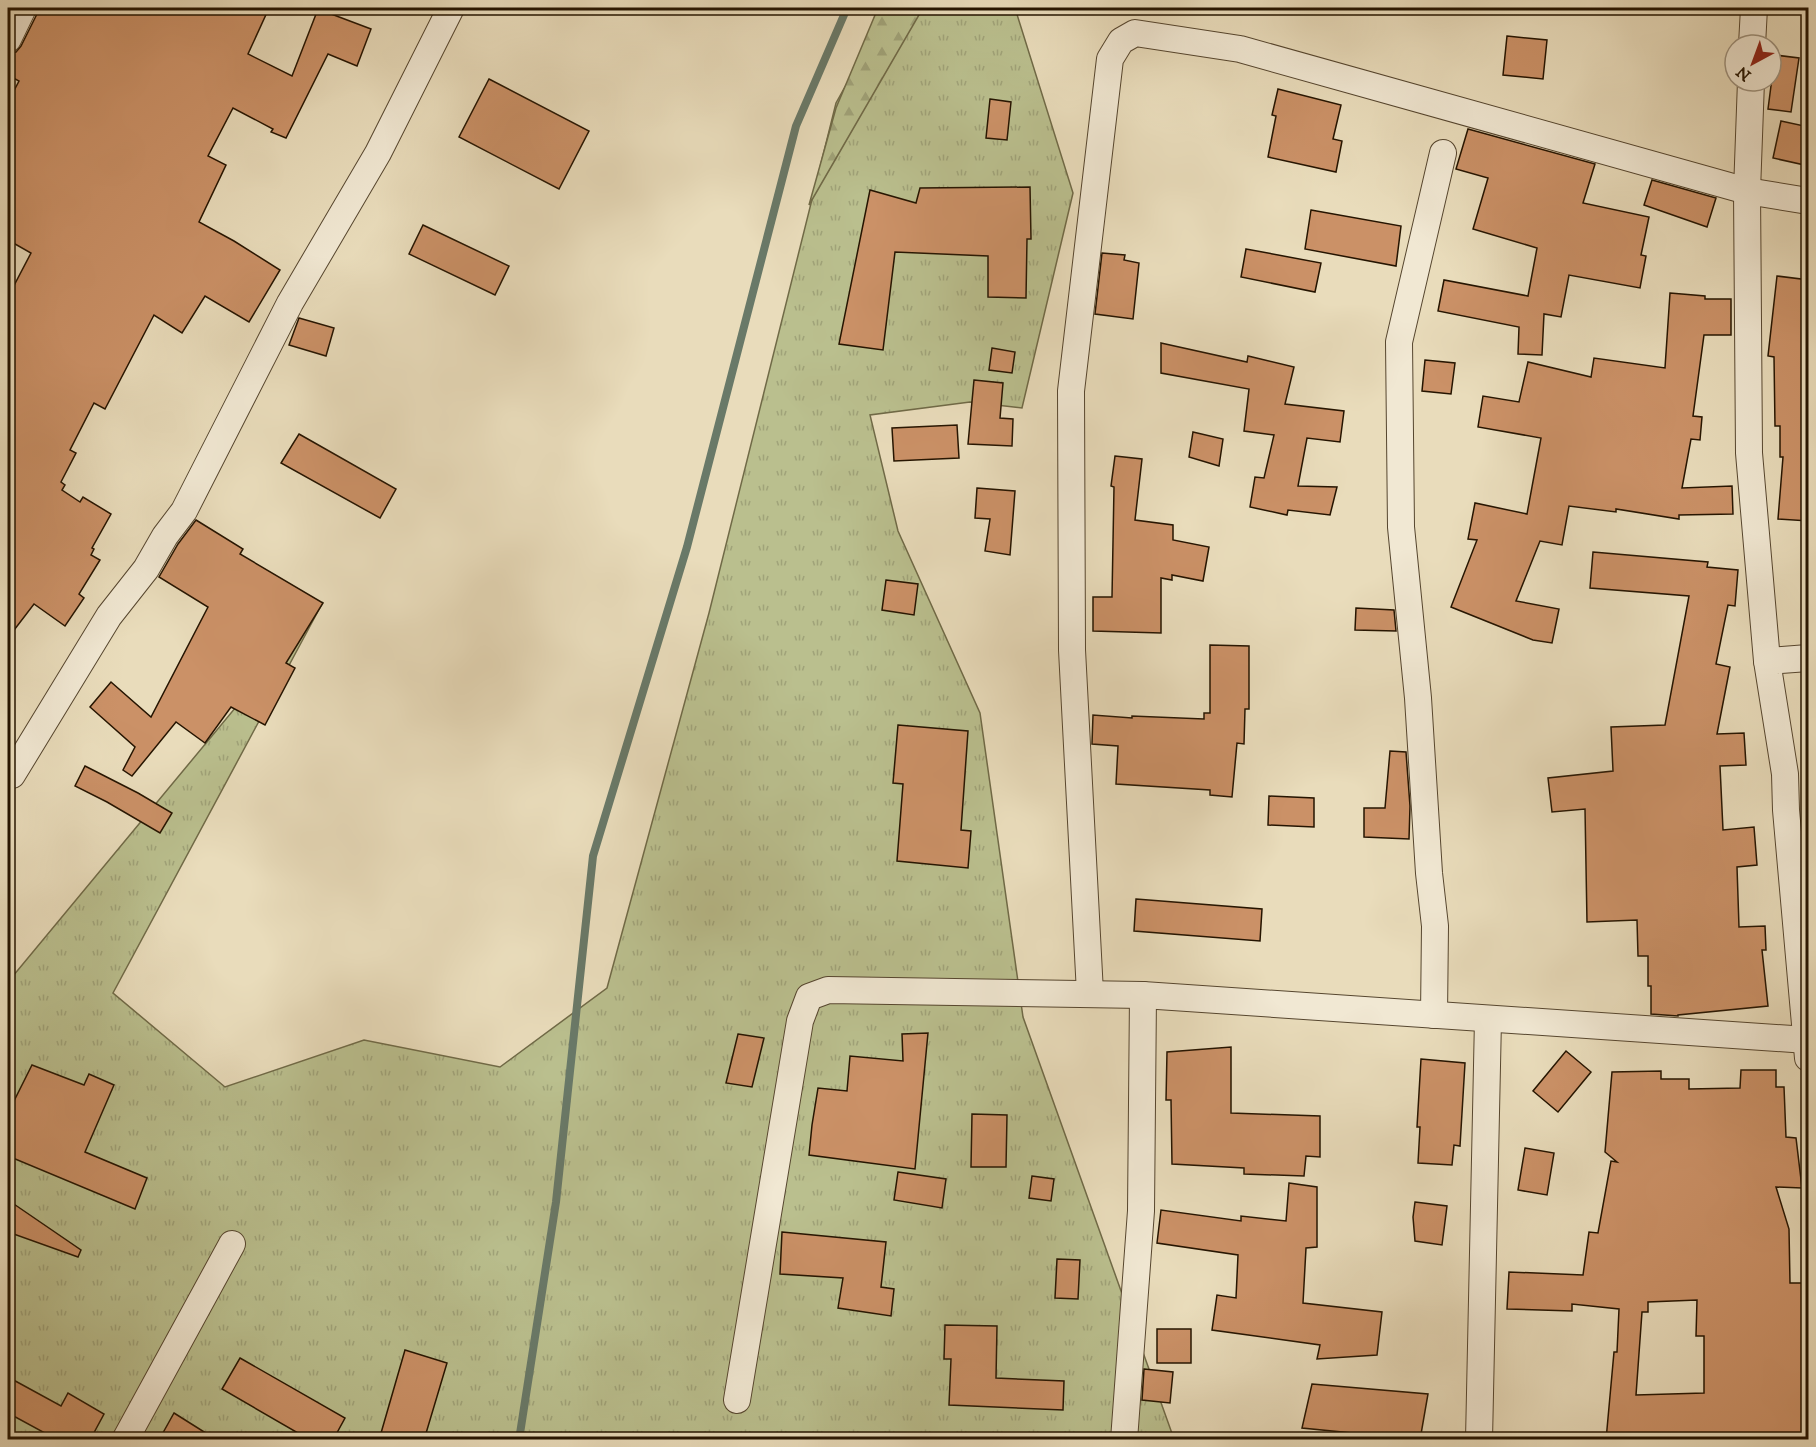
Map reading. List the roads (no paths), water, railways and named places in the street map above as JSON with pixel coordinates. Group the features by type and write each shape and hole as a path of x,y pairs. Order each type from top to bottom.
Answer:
{"street":[{"path":"8,39 23,8"},
{"path":"12,775 109,616 146,569 165,536 184,511 290,303 378,153 451,8"},
{"path":"1753,33 1754,8"},
{"path":"1090,993 1072,650 1071,391 1110,59 1121,41 1135,33 1240,49 1747,191 1809,201"},
{"path":"737,1400 800,1021 808,998 828,990 1143,995 1488,1019 1808,1049 1786,810 1785,774 1767,661 1749,453 1747,191 1751,93"},
{"path":"1434,1015 1435,926 1429,873 1418,698 1401,527 1399,342 1443,153"},
{"path":"1767,661 1809,658"},
{"path":"1124,1440 1141,1211 1143,995"},
{"path":"1479,1440 1488,1019"},
{"path":"125,1440 232,1244"}],"waterway":[{"path":"519,1440 556,1202 593,856 687,547 796,126 847,8"}]}
